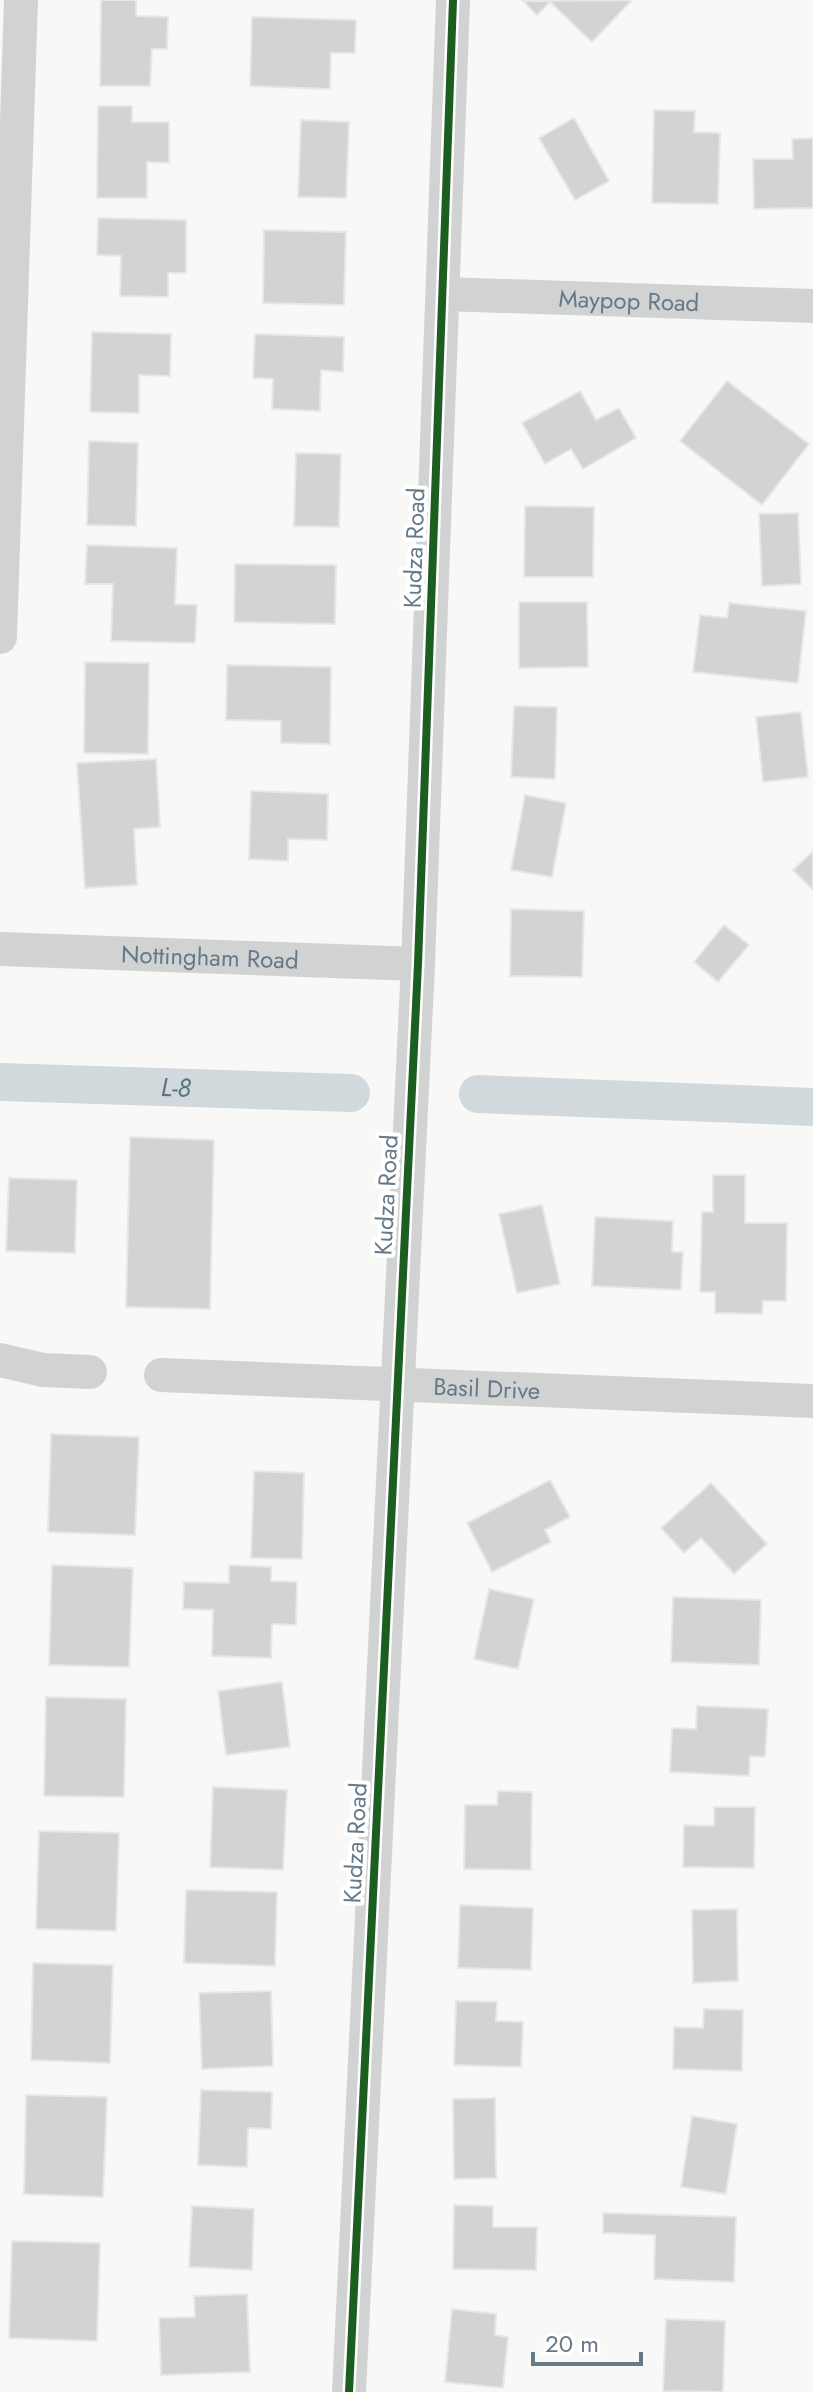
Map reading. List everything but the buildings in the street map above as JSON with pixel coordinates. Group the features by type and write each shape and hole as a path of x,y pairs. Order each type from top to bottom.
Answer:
{"street":[{"path":"0,637 21,0"},
{"name":"Kudza Road","path":"349,2392 418,964 453,0"},
{"name":"Maypop Road","path":"443,294 813,306"},
{"name":"Nottingham Road","path":"0,949 418,964"},
{"path":"0,1360 43,1370 90,1372"},
{"name":"Basil Drive","path":"161,1375 813,1401"}],"waterway":[{"name":"L-8","path":"0,1082 351,1093"},
{"name":"L-8","path":"478,1094 813,1107"}],"cycle path":[{"path":"349,2392 418,964 453,0"}]}
